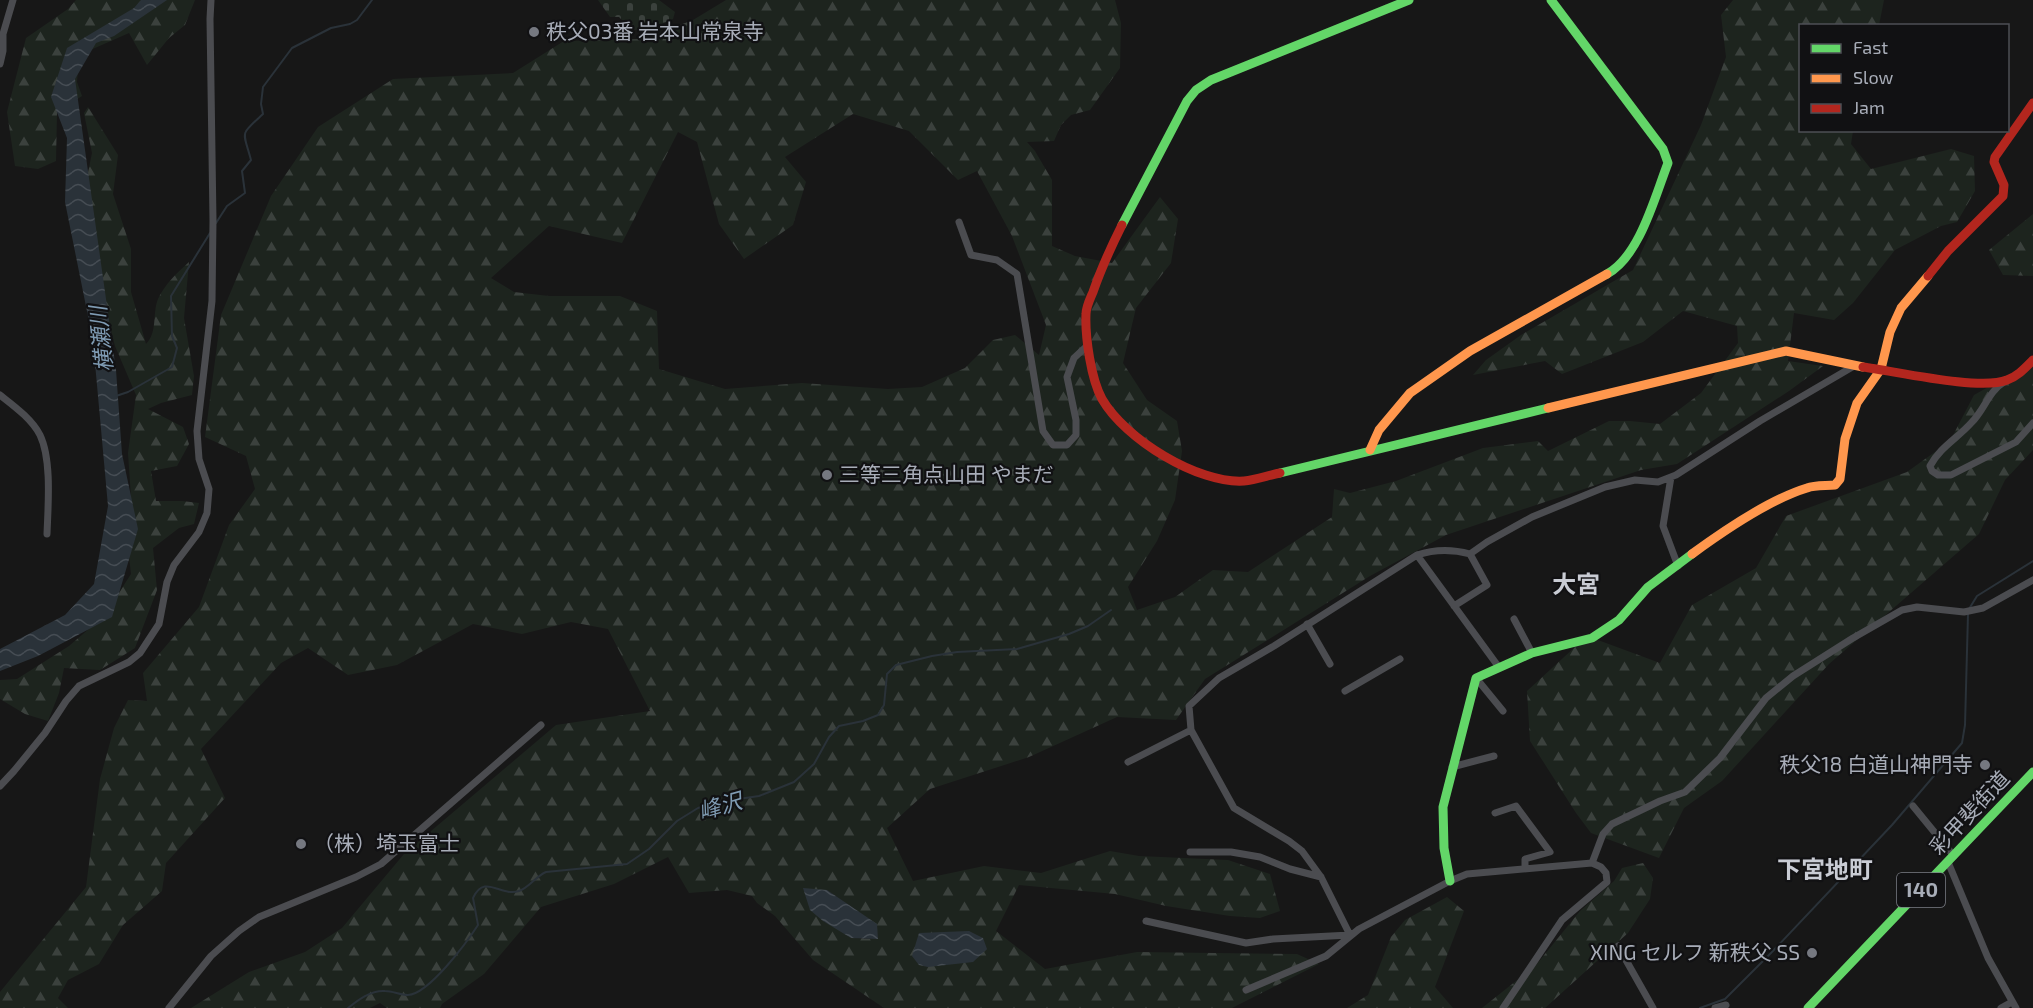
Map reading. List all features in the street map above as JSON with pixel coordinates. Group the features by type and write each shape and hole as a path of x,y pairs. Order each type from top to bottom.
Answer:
{"main road":[{"path":"1409,0 1211,80 1196,90 1169,131 1128,211 1101,270 1086,311 1093,374 1102,399 1117,418 1137,437 1167,459 1216,479 1245,481 1786,351 1854,366 1982,384 2006,381 2033,360"},
{"path":"1370,450 1379,430 1410,393 1470,351 1615,270 1636,243 1668,164 1663,149 1551,0"},
{"path":"1450,881 1444,848 1443,807 1476,678 1498,666 1532,653 1592,638 1619,620 1648,587 1718,535 1772,504 1808,487 1835,485 1840,479 1845,439 1857,404 1881,369 1890,332 1901,308 1948,251 2003,196 2004,185 1994,162 1995,157 2033,103"},
{"name":"彩甲斐街道","path":"1808,1008 2033,772"}],"street":[{"path":"0,64 3,34 13,0"},
{"path":"0,786 45,734 66,701 79,686 129,662 140,653 159,624 167,582 174,565 199,532 207,513 209,489 199,459 197,431 212,301 210,19 212,0"},
{"path":"959,222 971,255 997,260 1017,274 1043,431 1053,446 1067,445 1076,435 1076,420 1068,377 1074,358 1088,345"},
{"path":"1470,554 1533,517 1605,487 1635,480 1658,482 1677,476 1760,421 1854,366"},
{"path":"2006,381 1997,386 1973,422 1936,454 1930,466 1932,471 1938,475 1951,475 2016,442 2033,423"},
{"path":"0,395 30,422 40,435 47,471 47,534"},
{"path":"1671,477 1663,526 1678,566"},
{"path":"1350,935 1321,877 1302,851 1234,808 1191,730 1190,706 1219,678 1417,555 1456,550 1470,554 1487,585 1454,606"},
{"path":"1417,555 1498,666"},
{"path":"1592,863 1603,834 1612,824 1685,792 1720,758 1766,698 1793,676 1902,610 1917,607 1964,612 1983,608 2033,580"},
{"path":"1514,619 1532,653"},
{"path":"1307,624 1330,664"},
{"path":"1345,691 1400,659"},
{"path":"1476,678 1503,711"},
{"path":"169,1008 211,956 238,931 259,917 356,877 381,864 541,724"},
{"path":"1128,762 1191,730"},
{"path":"1452,767 1494,756"},
{"path":"1495,813 1516,806 1550,852 1525,859 1525,868"},
{"path":"1913,806 1951,859 1988,958 2014,1005 2001,1008"},
{"path":"1190,852 1231,852 1251,855 1321,877"},
{"path":"1246,990 1326,956 1336,950 1350,935 1467,874 1592,863 1601,867 1606,873 1607,882 1562,920 1503,1008"},
{"path":"1146,921 1246,943 1273,939 1350,935"},
{"path":"1618,946 1653,1008"},
{"path":"1715,1008 1726,1005"}],"green space":[{"path":"76,0 195,0 185,25 169,38 147,65 129,33 79,55 77,82 82,96 57,112 56,161 38,169 15,166 7,112 26,38 68,9"},
{"path":"598,0 659,0 675,12 673,19 650,29 632,30 619,17 610,17"},
{"path":"726,0 1115,0 1121,23 1120,68 1090,110 1071,115 1061,125 1054,141 1027,142 1052,180 1052,246 1075,256 1112,263 1160,197 1178,219 1171,263 1136,308 1123,363 1147,400 1177,421 1182,451 1175,500 1157,541 1128,587 1137,610 1175,597 1213,570 1248,572 1332,517 1334,489 1350,493 1396,481 1483,448 1538,441 1548,451 1609,421 1660,424 1701,393 1738,343 1737,326 1683,311 1643,342 1562,374 1545,361 1473,375 1486,360 1521,335 1633,270 1701,125 1726,57 1721,15 1733,0 1884,0 1879,24 1799,24 1799,132 1853,132 1851,144 1871,169 1951,149 1974,156 1975,191 1957,222 1941,226 1895,250 1853,303 1834,320 1794,313 1788,361 1823,366 1789,391 1677,464 1641,470 1446,535 1370,576 1205,679 1176,720 1117,717 1029,757 930,789 887,828 913,881 984,866 1041,873 1110,851 1139,856 1228,860 1270,874 1280,911 1260,918 1230,916 1166,906 1115,894 1019,885 996,931 1045,969 1137,952 1297,954 1319,964 1232,1008 884,1008 813,960 775,916 757,903 752,896 727,890 689,893 668,857 614,884 541,907 484,974 442,1004 440,1008 387,1008 380,1003 370,1008 191,1008 249,972 305,952 342,928 404,854 556,725 650,711 608,629 571,622 522,634 473,624 397,665 348,675 308,648 281,663 201,749 225,798 166,863 162,891 123,925 99,964 68,980 58,998 68,1008 0,1008 0,992 86,887 100,779 114,728 128,700 147,701 143,673 199,607 229,525 255,489 246,456 205,437 221,315 271,196 318,127 393,79 513,73 564,41 643,39 693,20","holes":["853,114 909,131 958,180 977,171 1012,236 1046,325 1039,355 1015,335 993,340 965,368 922,387 888,389 802,383 725,389 659,369 657,311 620,296 549,296 514,292 491,278 549,226 622,243 678,132 697,142 719,224 744,259 793,225 806,182 785,157","827,890 876,924 878,939 851,938"]},
{"path":"88,107 118,155 113,194 131,249 131,292 146,344 152,334 158,299 172,279 189,262 184,318 194,376 192,395 148,409 183,427 189,444 177,466 151,471 156,501 199,503 194,524 179,528 153,548 157,590 135,648 100,670 64,668 59,693 48,721 25,714 0,699 0,680 17,679 69,646 104,616 131,574 127,538 131,497 128,453 136,395 115,346 92,257 82,202 92,153 84,113"},
{"path":"2033,214 2033,276 2003,275 1989,250"},
{"path":"2033,362 2033,450 2005,480 1979,534 1829,664 1722,781 1684,808 1659,858 1591,833 1530,741 1527,691 1587,636 1660,663 1692,605 1756,568 1786,516 1907,472 1950,441 1974,395"},
{"path":"1643,863 1653,878 1650,899 1628,933 1545,1008 1482,1008 1536,965 1580,911 1614,881 1622,868"},
{"path":"1447,897 1464,911 1435,987 1453,1008 1347,1008 1368,995 1391,937 1405,920"}],"water":[{"name":"横瀬川","path":"141,0 167,0 114,36 96,43 75,79 116,370 122,454 138,529 112,617 38,656 0,671 0,649 65,615 94,584 108,506 93,341 65,202 67,138 51,97 67,48 134,8"},
{"path":"803,888 827,890 877,924 878,939 851,938 823,921 810,910"},
{"path":"969,931 983,938 987,949 973,962 928,967 919,965 912,956 919,933"}],"waterway":[{"path":"216,223 227,206 245,193 242,171 251,160 245,134 263,114 261,104 263,87 292,48 331,28 357,20 372,0"},
{"path":"116,396 128,392 172,367 177,348 172,336 171,296 210,233"},
{"path":"1969,609 1977,596 2033,561"},
{"name":"峰沢","path":"348,1008 375,992 388,991 408,995 426,986 457,954 478,925 473,898 483,887 519,891 546,872 627,864 649,849 677,821 698,808 718,802 759,796 794,782 814,764 829,737 839,726 878,715 884,705 887,674 896,665 957,652 1017,649 1069,634 1088,626 1111,610"},
{"path":"1700,1008 1725,999 1771,953 1892,825 1962,743 1965,725 1968,614"}],"traffic: fast":[{"path":"1122,225 1187,101 1196,90 1211,80 1409,0"},
{"path":"1551,0 1663,149 1668,163 1652,208 1637,240 1629,254 1607,274"},
{"path":"1280,473 1548,408"},
{"path":"1450,881 1444,848 1443,807 1476,678 1532,653 1592,638 1619,620 1648,587 1692,554"},
{"path":"1808,1008 2033,772"}],"traffic: slow":[{"path":"1370,450 1379,430 1410,393 1470,351 1607,274"},
{"path":"1692,554 1732,526 1778,500 1810,487 1835,485 1840,479 1845,439 1857,403 1881,369 1890,332 1901,308 1928,276"},
{"path":"1548,408 1786,351 1863,367"}],"traffic: jam":[{"path":"1928,276 1948,251 2003,196 2004,185 1994,162 1995,157 2033,103"},
{"path":"1122,225 1086,311 1090,358 1102,399 1127,429 1164,456 1185,467 1226,480 1244,481 1280,473"},
{"path":"1863,367 1958,382 1994,383 2015,376 2033,360"}],"place":[{"name":"秩父03番 岩本山常泉寺","path":"534,32"},
{"name":"三等三角点山田 やまだ","path":"827,475"},
{"name":"秩父18 白道山神門寺","path":"1985,765"},
{"name":"（株）埼玉富士","path":"301,844"},
{"name":"XING セルフ 新秩父 SS","path":"1812,953"}],"district":[{"name":"大宮","path":"1576,585"},
{"name":"下宮地町","path":"1825,870"}]}
